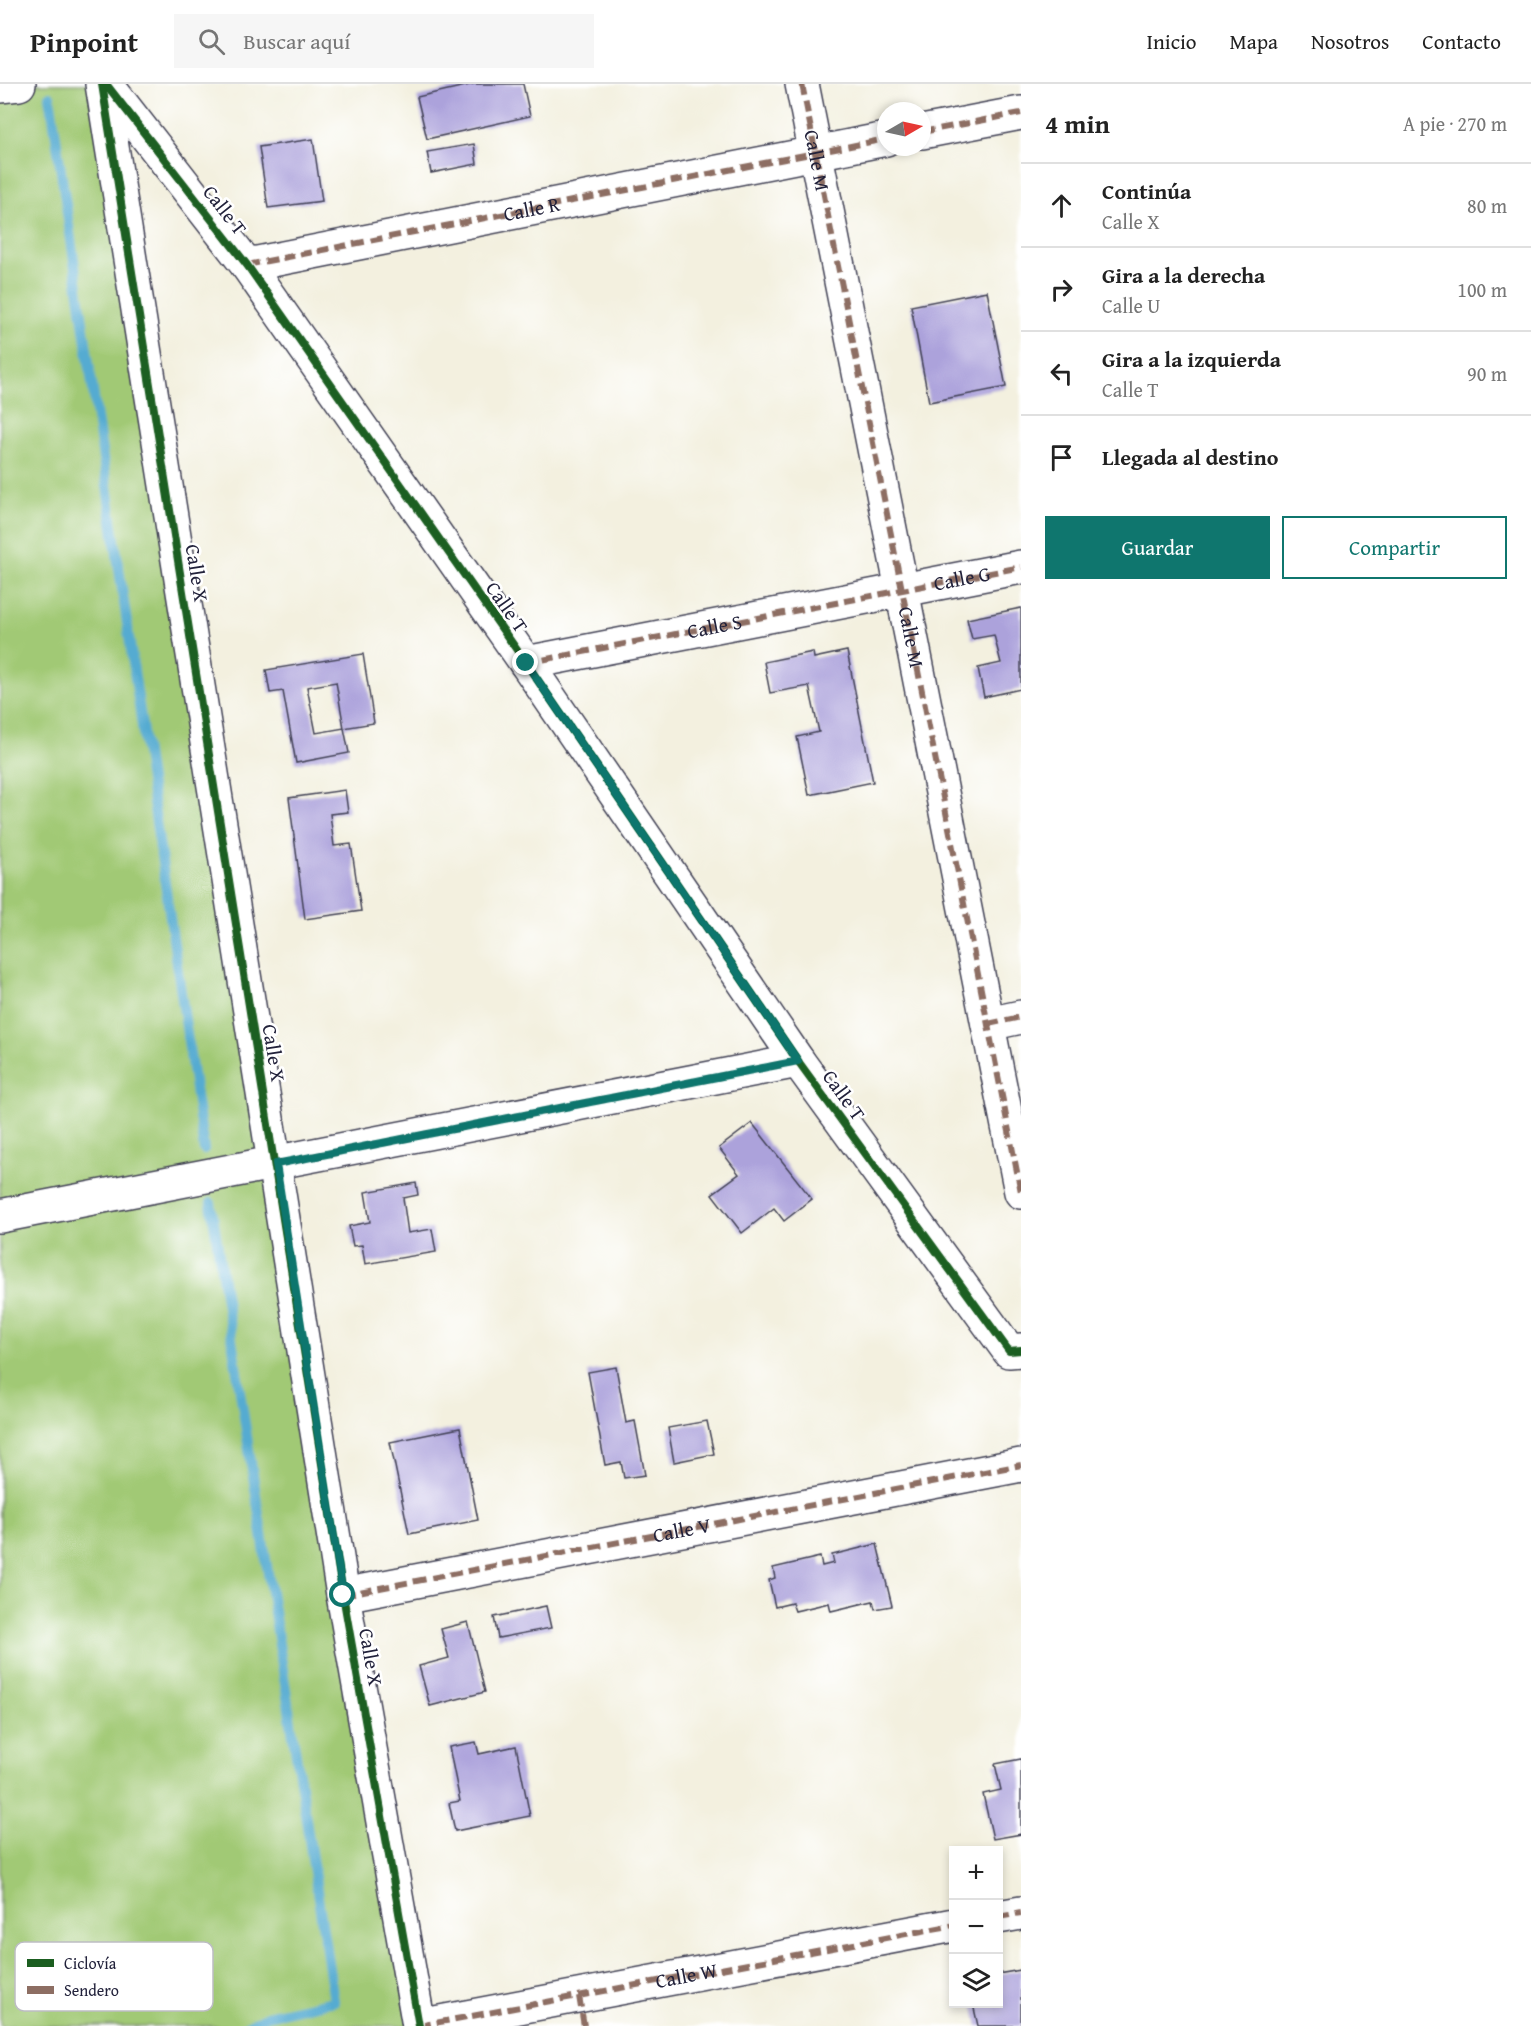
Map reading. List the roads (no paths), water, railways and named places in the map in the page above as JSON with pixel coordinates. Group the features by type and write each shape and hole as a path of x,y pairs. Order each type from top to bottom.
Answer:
{"street":[{"path":"0,86 19,84"},
{"name":"Calle X","path":"102,84 343,1595 419,2026"},
{"name":"Calle T","path":"106,84 247,266 526,663 798,1061 1009,1351 1021,1350"},
{"name":"Calle M","path":"802,84 1021,1192"},
{"path":"931,130 1021,113"},
{"name":"Calle R","path":"247,266 877,141"},
{"name":"Calle G","path":"902,590 1021,567"},
{"name":"Calle S","path":"526,663 902,590"},
{"path":"988,1024 1021,1017"},
{"path":"0,1216 798,1061"},
{"name":"Calle V","path":"343,1595 1021,1465"},
{"path":"1003,1916 1021,1913"},
{"name":"Calle W","path":"419,2026 949,1926"}],"waterway":[{"path":"50,96 204,1150"},
{"path":"211,1203 334,2001 267,2016 247,2026"}]}
